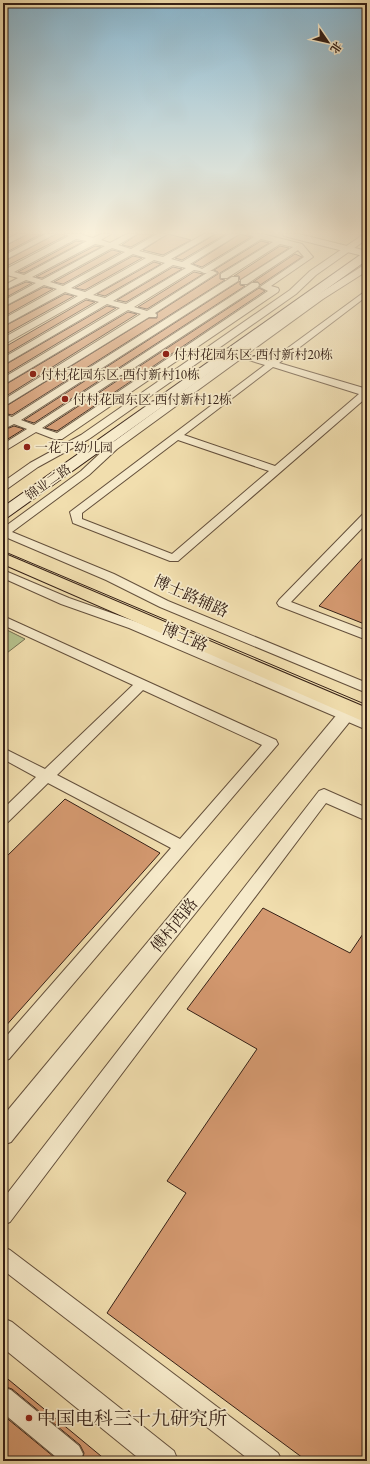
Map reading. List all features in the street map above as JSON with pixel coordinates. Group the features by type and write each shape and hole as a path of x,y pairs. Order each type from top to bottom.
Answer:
{"main road":[{"name":"锦业二路","path":"3,514 291,302"},
{"name":"锦业二路","path":"3,503 232,346"},
{"name":"博士路","path":"3,536 367,700"},
{"name":"博士路","path":"3,558 367,716"}],"street":[{"path":"3,323 40,302"},
{"path":"5,340 72,302"},
{"path":"3,362 104,302"},
{"path":"110,302 212,332 232,346 271,363 367,393"},
{"path":"3,382 134,302"},
{"path":"3,404 164,302"},
{"path":"3,427 170,320 200,302"},
{"path":"3,449 191,326 231,302"},
{"path":"3,417 58,437 257,302"},
{"path":"3,536 85,473 113,447 281,302"},
{"path":"3,486 34,465 85,437 232,346 310,302"},
{"path":"353,302 76,512 77,521 174,559 367,393"},
{"path":"5,340 73,360 139,383"},
{"path":"176,436 276,470"},
{"path":"367,516 283,603 367,636"},
{"name":"博士路辅路","path":"3,536 110,577 164,604 367,688"},
{"path":"3,574 66,601 132,625 367,725"},
{"path":"3,620 271,744 3,1053"},
{"path":"3,818 141,685"},
{"name":"傅村西路","path":"3,1134 345,716"},
{"path":"3,752 182,847"},
{"path":"3,1215 324,796 367,815"},
{"path":"3,1257 270,1461"},
{"path":"3,1331 164,1461"},
{"path":"3,1398 71,1454 66,1461"}],"green space":[{"path":"3,628 25,639 3,656"}],"building":[{"path":"14,302 29,302 3,317 3,308"},
{"path":"49,302 63,302 6,334 3,333 3,327"},
{"path":"82,302 94,302 3,356 3,348"},
{"path":"145,302 158,302 147,309 138,307"},
{"path":"174,302 190,302 12,415 3,413 3,408 149,318 157,318 157,313"},
{"path":"207,302 220,302 34,423 24,420"},
{"path":"237,302 248,302 57,431 45,428"},
{"path":"107,306 116,308 3,376 3,366"},
{"path":"128,312 137,314 3,398 3,386"},
{"path":"14,426 24,429 3,442 3,427 9,428"},
{"path":"367,553 367,625 319,606"},
{"path":"65,799 160,853 3,1029 3,860"},
{"path":"263,908 350,953 367,928 367,1461 307,1461 107,1313 186,1193 167,1181 257,1049 187,1009"},
{"path":"3,1375 107,1461 82,1461 84,1453 80,1445 12,1389 3,1386"},
{"path":"3,1415 54,1457 53,1461 3,1461"}],"tram line":[{"path":"3,551 367,705"}],"place":[{"name":"付村花园东区-西付新村20栋","path":"166,354"},
{"name":"付村花园东区-西付新村10栋","path":"33,374"},
{"name":"付村花园东区-西付新村12栋","path":"65,399"},
{"name":"一花丁幼儿园","path":"27,447"},
{"name":"中国电科三十九研究所","path":"29,1418"}]}
